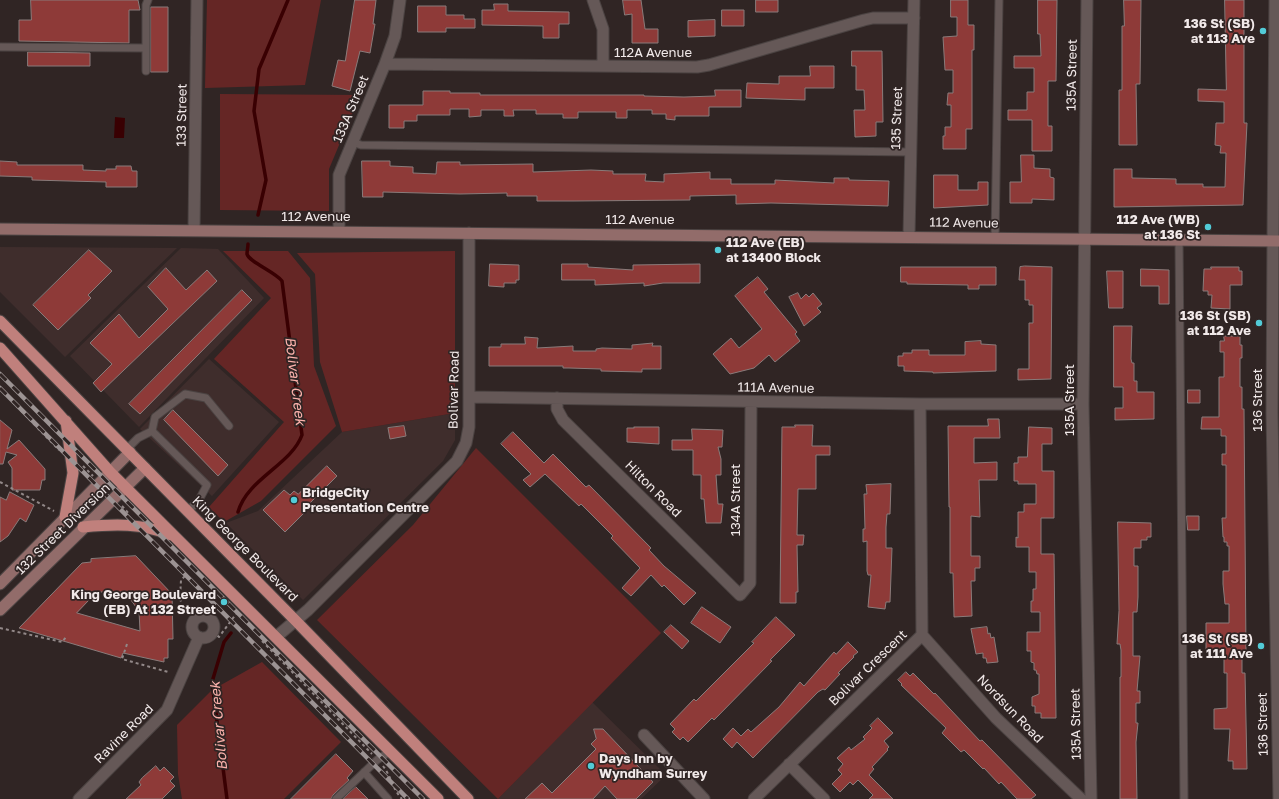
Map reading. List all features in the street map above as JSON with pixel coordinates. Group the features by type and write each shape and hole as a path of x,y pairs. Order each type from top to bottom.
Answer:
{"main road":[{"name":"112 Avenue","path":"0,229 909,236 1276,241"},
{"name":"King George Boulevard","path":"0,321 296,620 468,799"},
{"path":"0,348 110,472 389,752 438,799"},
{"path":"65,517 73,473 66,421"},
{"name":"132 Street Diversion","path":"0,584 110,472 128,451"},
{"name":"132 Street Diversion","path":"0,610 146,468"},
{"path":"84,527 112,524 138,525 175,536"}],"street":[{"name":"133 Street","path":"194,230 197,0"},
{"name":"133A Street","path":"339,231 339,175 395,36 400,0"},
{"path":"593,0 603,29 603,66"},
{"name":"135 Street","path":"909,236 914,0"},
{"name":"135A Street","path":"1087,0 1083,404 1091,799"},
{"name":"136 Street","path":"1275,0 1277,93 1276,413 1279,799"},
{"name":"112A Avenue","path":"385,64 697,67 709,65 864,20 873,18 914,18"},
{"name":"Bolivar Road","path":"276,637 296,620 457,461 466,443 469,397 469,233"},
{"name":"111A Avenue","path":"469,397 920,404 1083,404"},
{"name":"Hilton Road","path":"557,398 557,409 563,420 740,595"},
{"name":"134A Street","path":"740,595 750,583 751,402"},
{"name":"Bolivar Crescent","path":"754,799 922,635 920,404"},
{"path":"198,616 206,616 212,620 215,633 206,638 199,638 191,629 192,622 198,616"},
{"name":"Nordsun Road","path":"922,635 996,718 1081,799"},
{"name":"Ravine Road","path":"79,799 167,710 199,638"},
{"path":"644,735 704,799"},
{"path":"790,764 824,799"}],"lane":[{"path":"146,71 146,5 148,0"},
{"path":"995,238 999,0"},
{"path":"0,47 146,48"},
{"path":"352,142 361,145 910,152"},
{"path":"1179,240 1184,799"},
{"path":"152,431 155,417 185,394 206,398 229,426"},
{"path":"128,451 138,438 152,431"},
{"path":"152,431 208,485 199,500 188,511"},
{"path":"336,799 377,760 389,752"},
{"path":"364,772 388,799"}],"path":[{"path":"0,389 61,454"},
{"path":"0,482 54,511"},
{"path":"120,504 131,515"},
{"path":"184,613 180,598 181,580 185,576"},
{"path":"215,633 219,637 236,614 232,610"},
{"path":"0,628 62,642 66,637"},
{"path":"258,637 377,760 390,775 396,794 402,799"},
{"path":"127,644 122,659 168,672"}],"shaded area":[{"path":"207,0 321,0 305,85 205,88"},
{"path":"220,94 360,95 329,169 329,211 220,210"},
{"path":"115,117 125,118 124,138 114,138"},
{"path":"0,247 177,248 65,357 0,292"},
{"path":"181,248 218,249 264,298 139,427 70,356"},
{"path":"223,251 288,251 310,278 314,366 336,426 261,501 224,522 209,507 284,422 214,359 271,298"},
{"path":"455,251 455,413 342,432 320,362 315,274 297,253"},
{"path":"209,359 279,422 212,496 140,429"},
{"path":"455,413 455,440 443,461 303,600 226,523 258,511 342,432"},
{"path":"476,448 661,633 498,799 317,620 413,525"},
{"path":"262,662 341,742 284,799 182,799 178,774 177,725 212,690"},
{"path":"592,702 666,775 641,799 498,799"}],"building":[{"path":"31,0 138,0 140,10 129,10 129,43 19,41 19,20 31,20"},
{"path":"355,0 376,0 373,24 375,24 370,53 360,51 350,91 332,86 338,60 345,61"},
{"path":"623,0 641,0 645,29 658,29 658,43 632,43 632,14 625,15"},
{"path":"756,0 778,0 778,12 756,12"},
{"path":"951,0 968,0 968,25 974,25 974,50 972,50 972,129 966,129 966,149 943,149 945,127 951,127 951,105 947,105 948,93 953,93 953,70 945,70 943,37 957,36 957,17 951,17"},
{"path":"1038,0 1057,0 1056,81 1048,81 1048,126 1052,126 1052,151 1032,151 1032,120 1008,120 1008,110 1027,110 1027,92 1034,92 1034,68 1014,68 1014,56 1041,56 1040,34 1038,34"},
{"path":"1124,0 1141,0 1140,84 1136,84 1137,145 1119,145 1119,90 1122,90 1122,26 1124,26"},
{"path":"1225,0 1244,0 1244,123 1247,123 1243,205 1114,207 1114,169 1132,169 1132,178 1176,179 1176,184 1203,184 1203,187 1225,187 1226,153 1220,153 1221,146 1215,145 1216,123 1224,123 1224,102 1198,101 1198,89 1226,90"},
{"path":"494,4 508,4 508,11 569,12 569,24 559,24 559,38 543,38 543,26 482,25 482,10 494,10"},
{"path":"418,6 446,6 446,15 464,15 464,19 475,19 475,28 446,28 446,32 418,32"},
{"path":"151,7 168,7 168,72 151,72"},
{"path":"722,10 744,10 744,26 722,26"},
{"path":"715,20 715,36 688,37 688,21"},
{"path":"852,51 882,51 883,122 876,122 876,136 855,137 854,110 865,110 864,90 856,90 856,66 852,66"},
{"path":"28,52 90,53 90,66 28,66"},
{"path":"810,66 834,66 834,88 805,88 805,100 746,98 747,83 779,84 779,76 810,76"},
{"path":"715,90 741,90 741,107 709,107 709,116 675,116 675,120 666,119 666,114 652,114 652,110 627,110 627,118 616,118 616,112 578,112 578,118 563,118 563,114 536,114 536,110 513,110 514,116 504,116 504,110 481,110 481,116 469,117 469,109 450,109 450,115 417,115 417,121 404,121 404,128 389,128 389,105 423,105 423,91 480,93 480,95 644,95 684,97 715,96"},
{"path":"1021,155 1034,155 1034,168 1050,169 1050,177 1054,178 1054,200 1032,199 1032,203 1010,203 1010,182 1021,182"},
{"path":"0,161 17,162 17,165 83,165 83,170 106,171 106,169 116,169 116,166 131,166 132,171 137,171 137,187 106,187 106,182 32,180 32,177 0,176"},
{"path":"362,161 390,161 390,166 413,167 413,173 436,174 437,162 460,162 460,165 533,164 533,172 591,170 613,171 613,174 646,174 645,181 664,182 664,174 710,172 710,179 731,179 731,184 775,184 775,180 834,183 834,178 889,181 888,206 771,203 736,204 736,195 690,196 690,200 574,201 537,201 537,196 507,196 507,193 460,194 383,192 383,197 363,197"},
{"path":"934,175 958,175 958,190 978,190 978,182 988,182 988,205 934,208"},
{"path":"89,250 112,271 88,295 91,298 58,330 33,305"},
{"path":"490,264 519,265 519,280 516,280 516,283 504,283 504,287 489,286"},
{"path":"562,264 588,264 588,267 633,270 633,265 700,264 700,283 663,283 644,286 644,283 595,285 595,280 562,280"},
{"path":"901,267 996,267 996,285 979,285 979,289 968,289 968,285 907,284 907,282 901,282"},
{"path":"1020,267 1052,267 1051,379 1018,380 1018,369 1029,369 1029,323 1033,323 1033,305 1029,305 1029,300 1025,300 1025,280 1019,280"},
{"path":"1211,267 1239,267 1239,271 1242,271 1242,285 1230,285 1230,309 1211,308 1212,295 1208,295 1208,291 1203,291 1204,269 1211,269"},
{"path":"166,268 186,290 207,270 217,281 101,392 93,383 112,364 90,343 119,314 139,338 168,309 148,287"},
{"path":"1141,269 1169,270 1169,304 1159,304 1159,286 1141,286"},
{"path":"1107,271 1123,271 1123,308 1109,308"},
{"path":"758,277 768,289 764,292 797,332 795,334 800,341 775,362 769,355 754,368 730,374 713,354 731,338 739,348 762,329 735,296"},
{"path":"242,290 252,300 140,414 129,404"},
{"path":"798,293 801,299 806,294 809,297 813,293 822,304 817,308 821,312 804,326 789,297"},
{"path":"1114,326 1132,326 1131,359 1132,363 1134,363 1134,381 1137,381 1137,392 1154,392 1154,419 1115,420 1115,408 1123,408 1123,387 1114,387"},
{"path":"1224,336 1240,336 1240,345 1242,345 1242,358 1240,358 1240,387 1242,387 1242,409 1244,409 1246,652 1242,652 1242,673 1245,673 1247,769 1233,769 1233,761 1228,761 1230,729 1214,729 1214,709 1227,708 1227,673 1224,673 1224,652 1206,652 1206,623 1229,623 1229,604 1225,604 1223,584 1223,571 1229,571 1229,546 1227,546 1227,542 1224,542 1222,518 1226,518 1226,465 1222,465 1222,454 1226,454 1226,436 1221,436 1221,429 1201,429 1202,417 1219,417 1219,377 1224,377 1224,352 1220,352 1220,341 1224,341"},
{"path":"525,337 538,338 537,348 573,346 573,351 596,351 596,349 602,348 632,349 632,345 653,343 652,346 661,346 661,369 642,369 642,372 601,371 601,369 563,368 563,366 489,366 489,347 501,347 501,344 525,344"},
{"path":"981,341 981,344 996,345 996,371 933,373 904,371 904,366 898,366 898,356 903,356 903,353 912,353 912,350 929,350 929,355 965,355 965,342"},
{"path":"1188,390 1200,390 1200,403 1188,403"},
{"path":"173,410 228,465 218,476 164,420"},
{"path":"988,419 999,419 1000,438 974,438 974,463 997,462 997,480 979,480 980,517 971,516 971,556 980,556 980,568 975,568 975,581 971,581 972,616 954,617 953,573 950,573 948,426 988,426"},
{"path":"0,420 12,430 7,449 19,440 45,469 45,480 42,480 40,490 12,490 12,468 8,462 17,455 6,452 3,464 0,464"},
{"path":"795,425 813,425 812,446 830,446 830,455 816,455 816,489 798,489 797,535 804,535 803,545 797,545 798,592 796,592 796,603 780,603 782,427 795,427"},
{"path":"404,426 406,436 390,439 388,428"},
{"path":"659,427 659,444 627,442 627,428"},
{"path":"1029,427 1052,428 1052,444 1042,444 1042,471 1054,471 1054,518 1041,518 1041,554 1054,554 1056,718 1041,718 1041,713 1035,713 1035,706 1032,706 1032,697 1039,694 1039,674 1037,674 1036,670 1034,670 1034,663 1031,662 1031,651 1027,651 1027,632 1040,632 1040,612 1031,612 1033,589 1036,589 1036,572 1029,572 1029,547 1016,547 1016,537 1018,538 1018,512 1024,512 1024,504 1036,504 1036,484 1018,484 1018,481 1014,481 1014,463 1018,463 1018,457 1027,457"},
{"path":"692,429 723,430 722,447 718,447 721,459 721,475 716,475 718,504 723,504 721,523 706,523 704,499 701,499 701,475 693,475 693,450 672,450 672,440 692,440"},
{"path":"513,432 544,463 553,454 586,487 589,485 651,548 649,550 664,566 696,593 684,605 664,585 662,587 651,575 631,596 622,588 640,568 611,538 613,536 581,504 579,506 545,474 530,487 523,480 531,474 501,444"},
{"name":"BridgeCity Presentation Centre","path":"327,466 337,476 308,505 310,507 285,532 263,510 284,490 290,495 294,491 298,494"},
{"path":"891,484 890,514 887,514 886,527 886,548 892,548 890,602 886,602 885,609 868,607 871,575 868,575 867,571 867,541 863,542 863,529 865,529 864,494 867,494 866,485"},
{"path":"10,492 34,505 26,522 20,518 8,536 0,542 0,497 6,500"},
{"path":"1187,516 1199,516 1199,530 1188,530"},
{"path":"1118,522 1151,523 1151,537 1147,537 1147,540 1141,540 1141,548 1134,548 1134,566 1138,566 1138,597 1137,612 1133,612 1133,656 1140,656 1137,691 1140,691 1140,703 1136,703 1136,723 1138,723 1136,742 1137,799 1120,799 1121,650 1120,644 1117,644 1119,611"},
{"path":"136,556 172,594 173,639 168,639 168,658 164,658 164,662 123,653 121,658 19,628 82,563 91,562 91,559","holes":["97,592 125,592 139,611 140,631 77,613"]},
{"path":"702,607 731,627 720,643 691,623"},
{"path":"776,617 795,635 770,660 772,661 714,720 712,718 688,742 683,737 680,740 672,732 675,729 670,724 694,699 696,701 754,643 752,642"},
{"path":"671,625 689,641 682,649 664,632"},
{"path":"987,627 988,634 990,633 991,638 994,637 998,662 987,663 986,658 983,658 983,653 976,654 971,629"},
{"path":"848,642 858,652 853,656 854,657 838,673 840,674 825,690 823,689 818,692 753,758 737,742 732,748 723,739 733,728 741,736 748,729 751,732 779,707 800,682 804,686 834,652 836,654"},
{"path":"906,672 910,676 913,673 934,694 935,693 980,741 982,740 1036,795 1031,799 1017,799 1001,782 999,784 964,750 961,752 942,733 946,728 901,685 902,684 898,680"},
{"path":"878,718 893,733 884,741 889,747 887,749 888,750 872,767 874,769 869,775 893,799 869,799 873,795 858,780 853,785 850,782 840,792 832,784 842,774 838,770 843,764 837,758 849,747 851,750 865,739 863,737 872,728 870,726"},
{"path":"594,729 603,729 653,782 636,799 617,799 605,786 593,799 525,799 542,783 552,793 596,749 591,744 596,739"},
{"path":"336,754 353,771 347,778 349,780 333,795 331,799 291,799"},
{"path":"156,766 160,771 164,767 174,777 170,781 175,786 162,799 126,799 141,785 139,782 142,778"},
{"path":"356,787 368,799 343,799"}],"waterway":[{"name":"Bolivar Creek","path":"258,215 266,180 254,111 259,69 288,0"},
{"name":"Bolivar Creek","path":"238,512 243,500 250,490 289,455 302,435 282,281 249,257 247,254 248,244"},
{"name":"Bolivar Creek","path":"227,799 212,682 224,642 231,633"}],"railway":[{"path":"0,374 423,799"},
{"path":"0,388 408,799"}],"place":[{"name":"136 St (SB) at 113 Ave","path":"1263,31"},
{"name":"112 Ave (WB) at 136 St","path":"1208,227"},
{"name":"112 Ave (EB) at 13400 Block","path":"718,250"},
{"name":"136 St (SB) at 112 Ave","path":"1259,323"},
{"name":"BridgeCity Presentation Centre","path":"294,500"},
{"name":"King George Boulevard (EB) At 132 Street","path":"224,602"},
{"name":"136 St (SB) at 111 Ave","path":"1261,646"},
{"name":"Days Inn by Wyndham Surrey","path":"591,766"}]}
